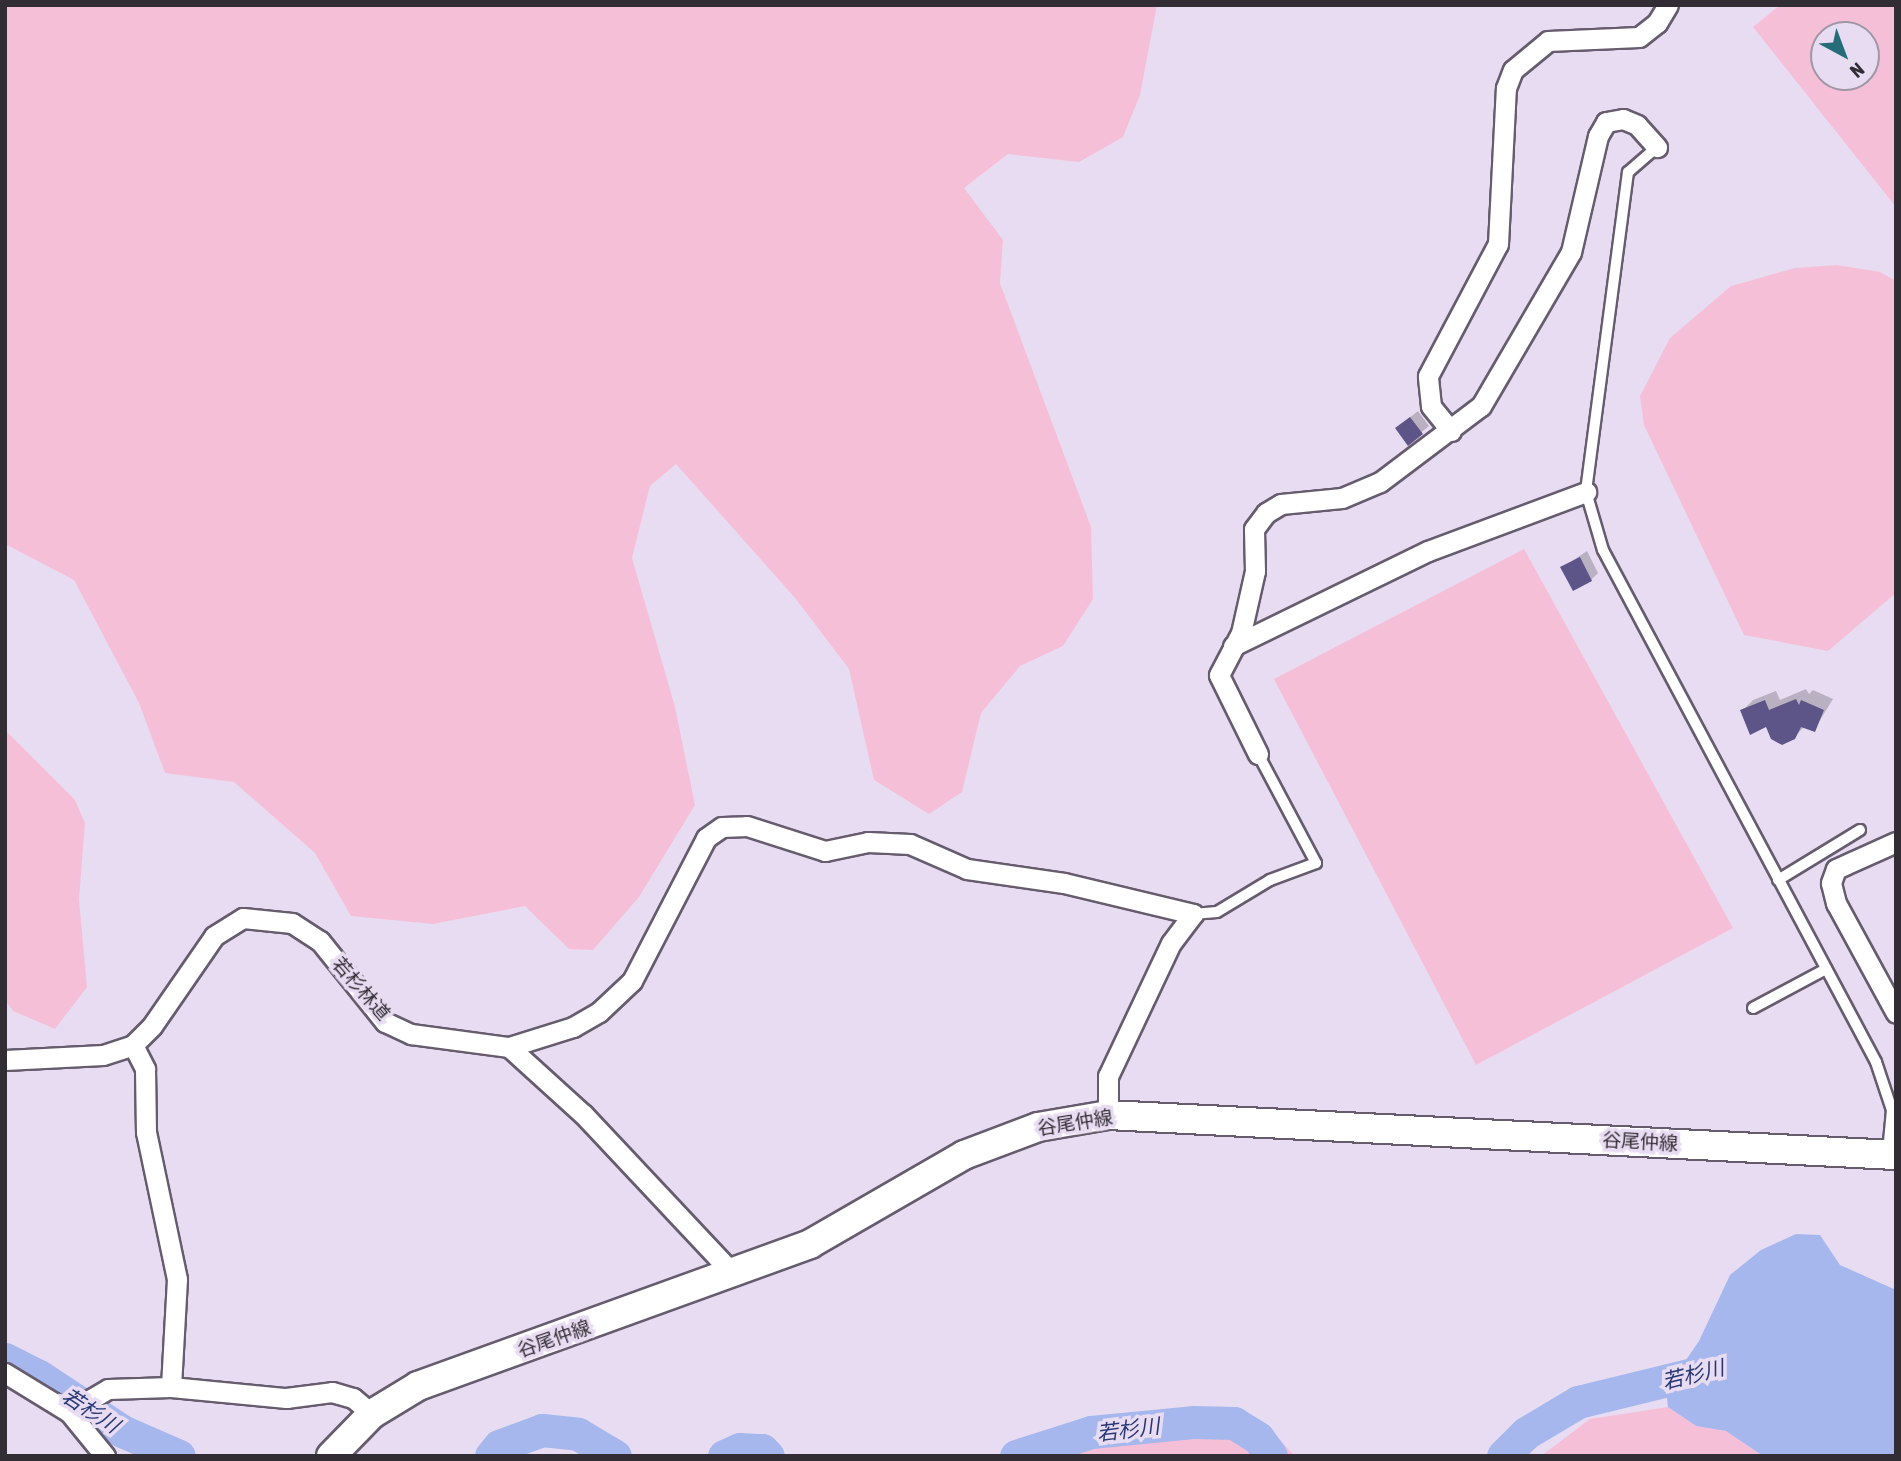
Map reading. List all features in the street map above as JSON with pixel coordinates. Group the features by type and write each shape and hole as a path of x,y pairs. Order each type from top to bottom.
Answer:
{"main road":[{"name":"谷尾仲線","path":"331,1456 372,1414 418,1386 734,1276 810,1244 964,1155 1038,1127 1108,1115 1892,1155"}],"street":[{"path":"1451,431 1431,406 1429,376 1498,244 1506,88 1513,70 1548,41 1639,37 1657,23 1668,5"},
{"path":"1258,754 1219,675 1241,633 1255,571 1254,529 1266,513 1281,504 1355,493 1380,482 1481,407 1572,252 1598,136 1606,122 1623,120 1637,125 1657,147"},
{"path":"1233,646 1427,551 1586,492"},
{"path":"509,1047 573,1027 599,1012 632,981 706,838 722,827 747,826 825,851 869,842 910,844 967,869 1064,883 1193,914 1171,943 1108,1076 1108,1115"},
{"path":"1896,842 1836,869 1831,883 1836,903 1896,1013"},
{"name":"若杉林道","path":"133,1045 152,1026 214,936 243,918 265,918 292,923 320,941 385,1022 411,1034 509,1047"},
{"path":"5,1060 103,1055 133,1045 145,1069 146,1132 177,1279 172,1387"},
{"path":"509,1047 583,1114 734,1276"},
{"path":"5,1373 71,1411 106,1456"},
{"path":"71,1411 93,1395 108,1389 172,1387 286,1398 332,1392 353,1398 372,1414"}],"lane":[{"path":"1657,147 1628,172 1586,492 1602,550 1886,1084 1892,1110 1892,1155"},
{"path":"1193,914 1217,912 1270,880 1317,863 1258,754"},
{"path":"1778,880 1860,830"},
{"path":"1754,1007 1826,969"}],"shaded area":[{"path":"5,5 1157,5 1140,95 1123,137 1079,162 1008,154 964,188 1003,240 1000,283 1091,527 1093,599 1063,646 1020,666 981,713 962,792 929,814 874,780 849,669 796,599 676,464 650,486 632,558 675,707 695,805 639,897 593,950 569,949 525,906 433,924 351,916 315,853 234,782 165,773 139,703 74,580 5,544"},
{"path":"1780,5 1896,5 1896,207 1753,27"},
{"path":"1837,265 1880,272 1896,281 1896,593 1828,651 1744,635 1644,425 1640,396 1670,338 1731,286 1795,268"},
{"path":"1524,549 1733,928 1476,1065 1274,679"},
{"path":"5,730 75,800 85,823 79,899 87,987 55,1029 13,1011 5,1000"},
{"path":"1668,1407 1696,1426 1726,1431 1763,1456 1541,1456 1590,1419"},
{"path":"1084,1423 1267,1427 1295,1456 997,1456"}],"water":[{"path":"1796,1234 1820,1235 1840,1265 1896,1290 1896,1456 1763,1456 1726,1431 1696,1426 1668,1407 1666,1389 1699,1341 1730,1275 1761,1250"}],"building":[{"path":"1410,417 1423,434 1408,446 1395,428"},
{"path":"1580,557 1592,581 1573,591 1560,567"},
{"path":"1796,699 1799,705 1801,700 1824,710 1815,732 1801,727 1795,739 1782,745 1771,739 1766,727 1750,735 1740,710 1765,700 1769,710"}],"waterway":[{"name":"若杉川","path":"5,1359 39,1376 122,1431 179,1456"},
{"name":"若杉川","path":"1503,1456 1526,1433 1578,1402 1713,1369"},
{"name":"若杉川","path":"1016,1456 1091,1432 1193,1422 1234,1423 1258,1438 1271,1456"},
{"name":"若杉川","path":"491,1456 499,1446 542,1430 578,1434 615,1456"},
{"name":"若杉川","path":"724,1456 740,1449 762,1450 768,1456"}]}
